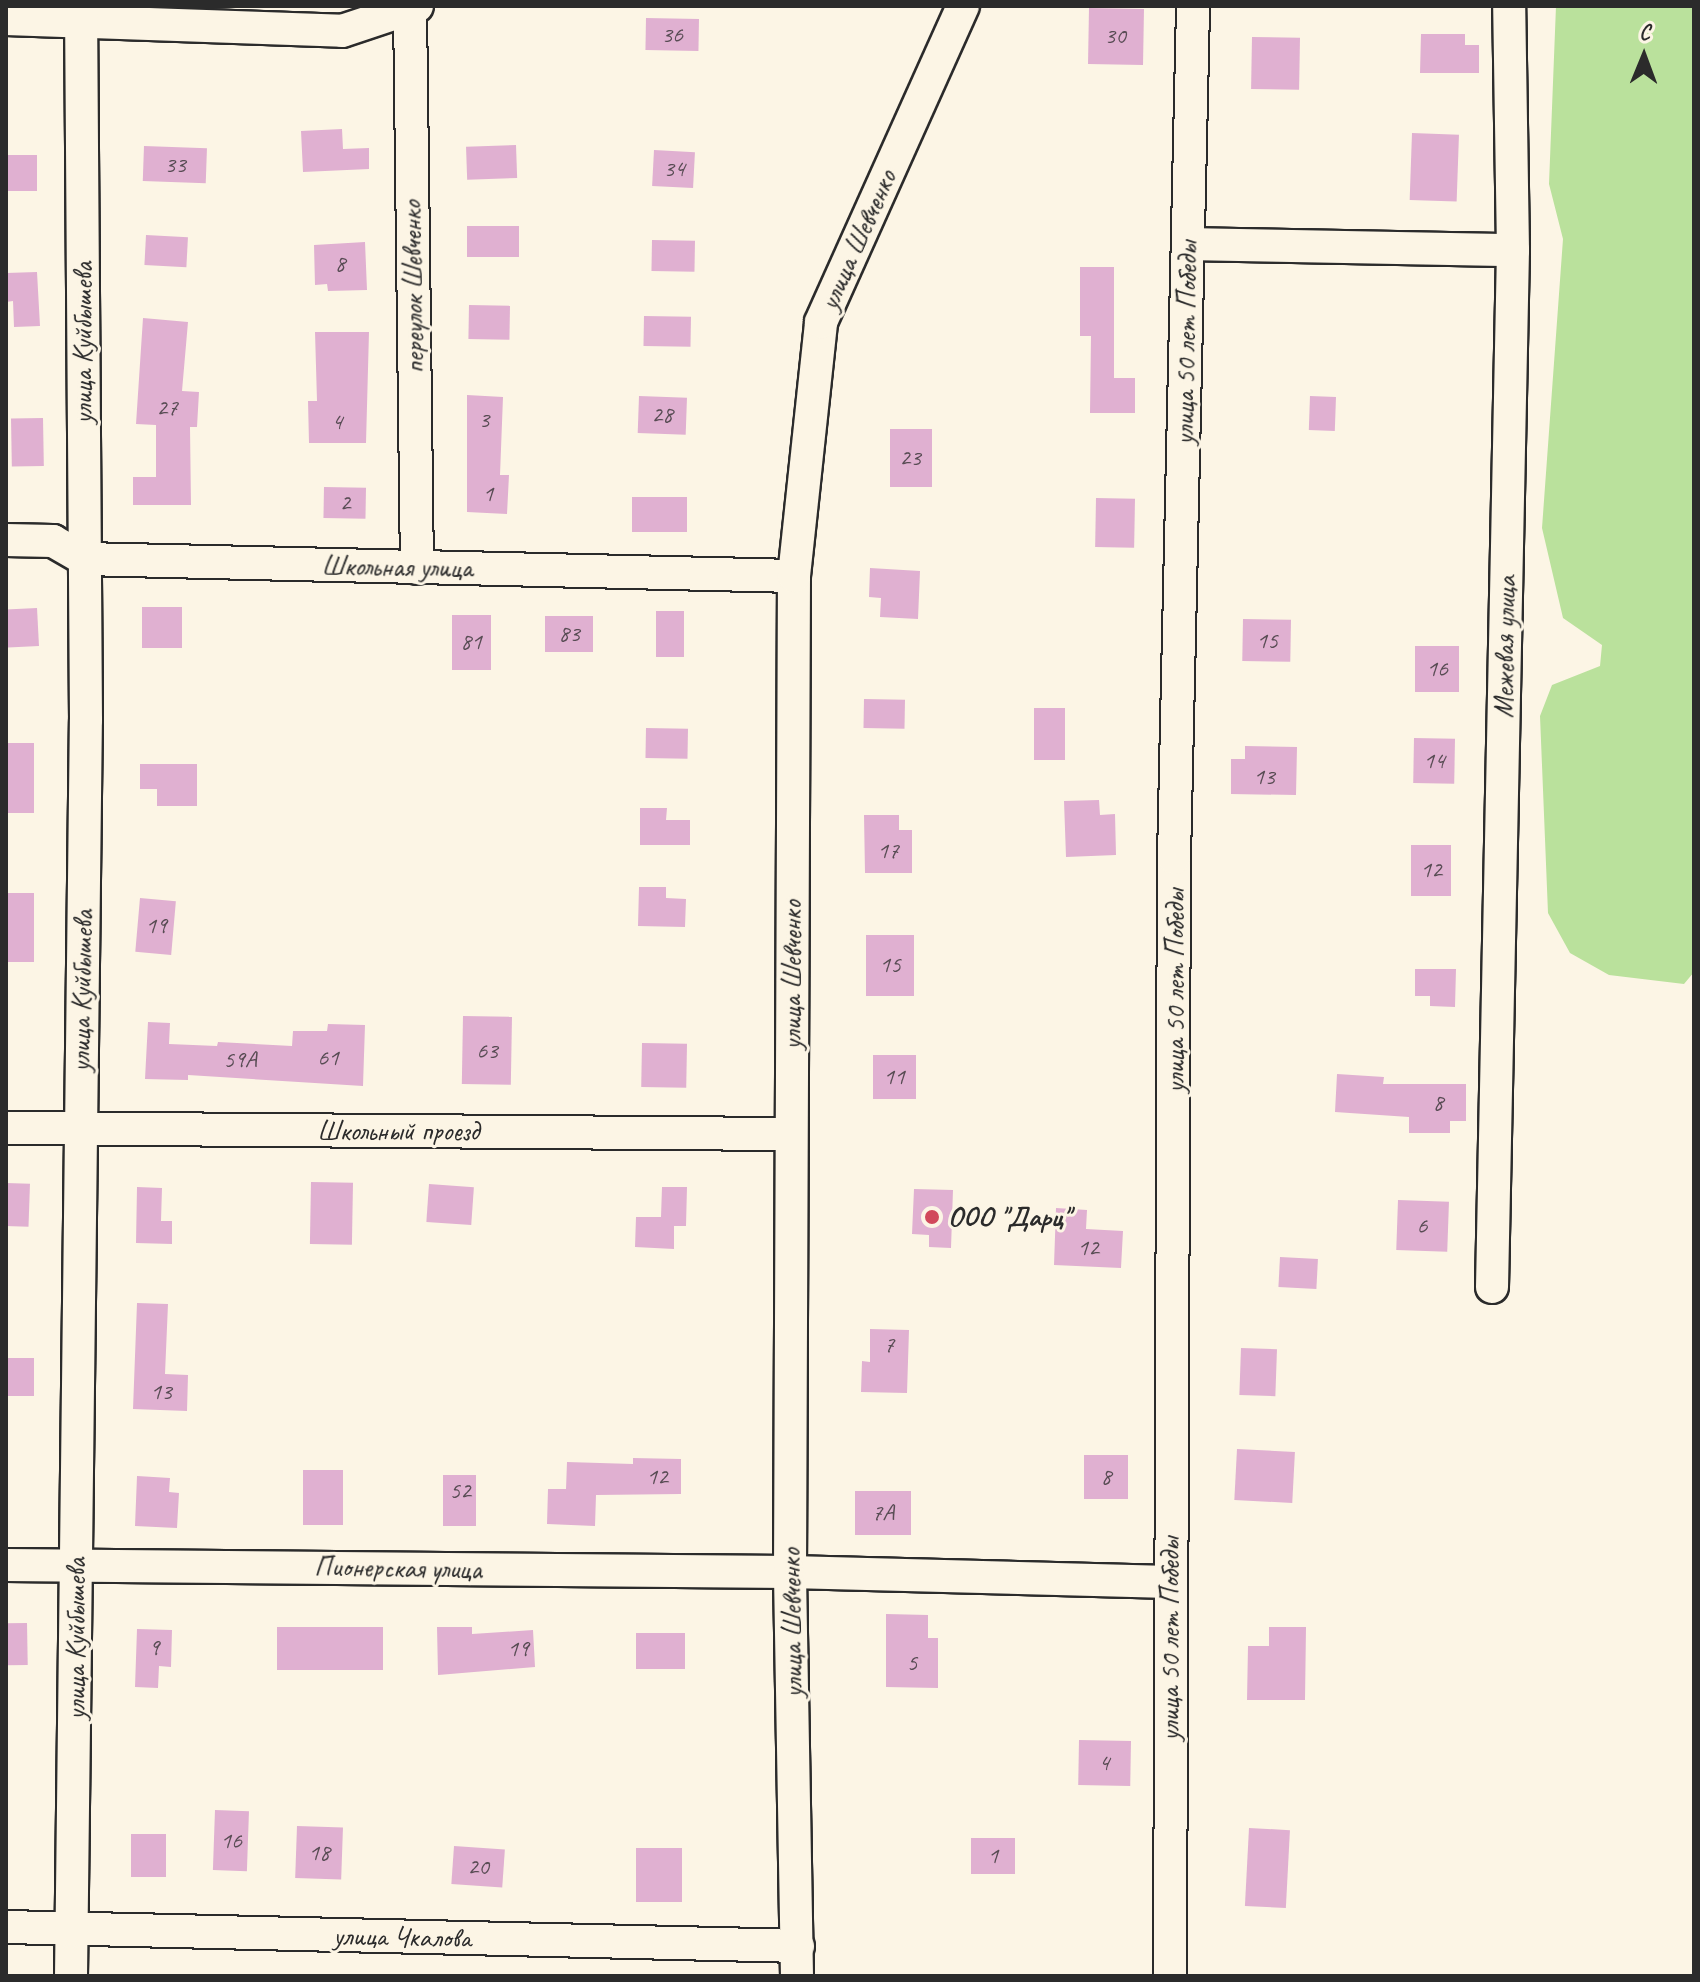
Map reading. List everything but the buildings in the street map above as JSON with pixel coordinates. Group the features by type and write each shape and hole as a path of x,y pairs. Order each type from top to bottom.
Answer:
{"street":[{"name":"улица Шевченко","path":"797,1961 790,1572 794,576 821,322 963,6"},
{"name":"улица 50 лет Победы","path":"1170,1976 1174,858 1193,6"},
{"name":"Межевая улица","path":"1492,1287 1513,250 1509,6"},
{"path":"6,19 81,15 342,31 412,8"},
{"name":"переулок Шевченко","path":"412,8 417,568"},
{"name":"улица Куйбышева","path":"71,1976 84,559 81,15"},
{"path":"1189,244 1513,250"},
{"name":"Школьная улица","path":"6,540 53,541 84,559 794,576"},
{"name":"Школьный проезд","path":"6,1128 791,1134"},
{"name":"Пионерская улица","path":"6,1565 790,1572 1170,1582"},
{"name":"улица Чкалова","path":"6,1927 797,1961"}],"green space":[{"path":"1556,6 1694,6 1694,972 1684,984 1609,975 1570,953 1548,913 1540,716 1552,685 1600,666 1602,645 1563,618 1542,528 1563,239 1549,184"}],"place":[{"name":"ООО \"Дарц\"","path":"932,1217"}]}
